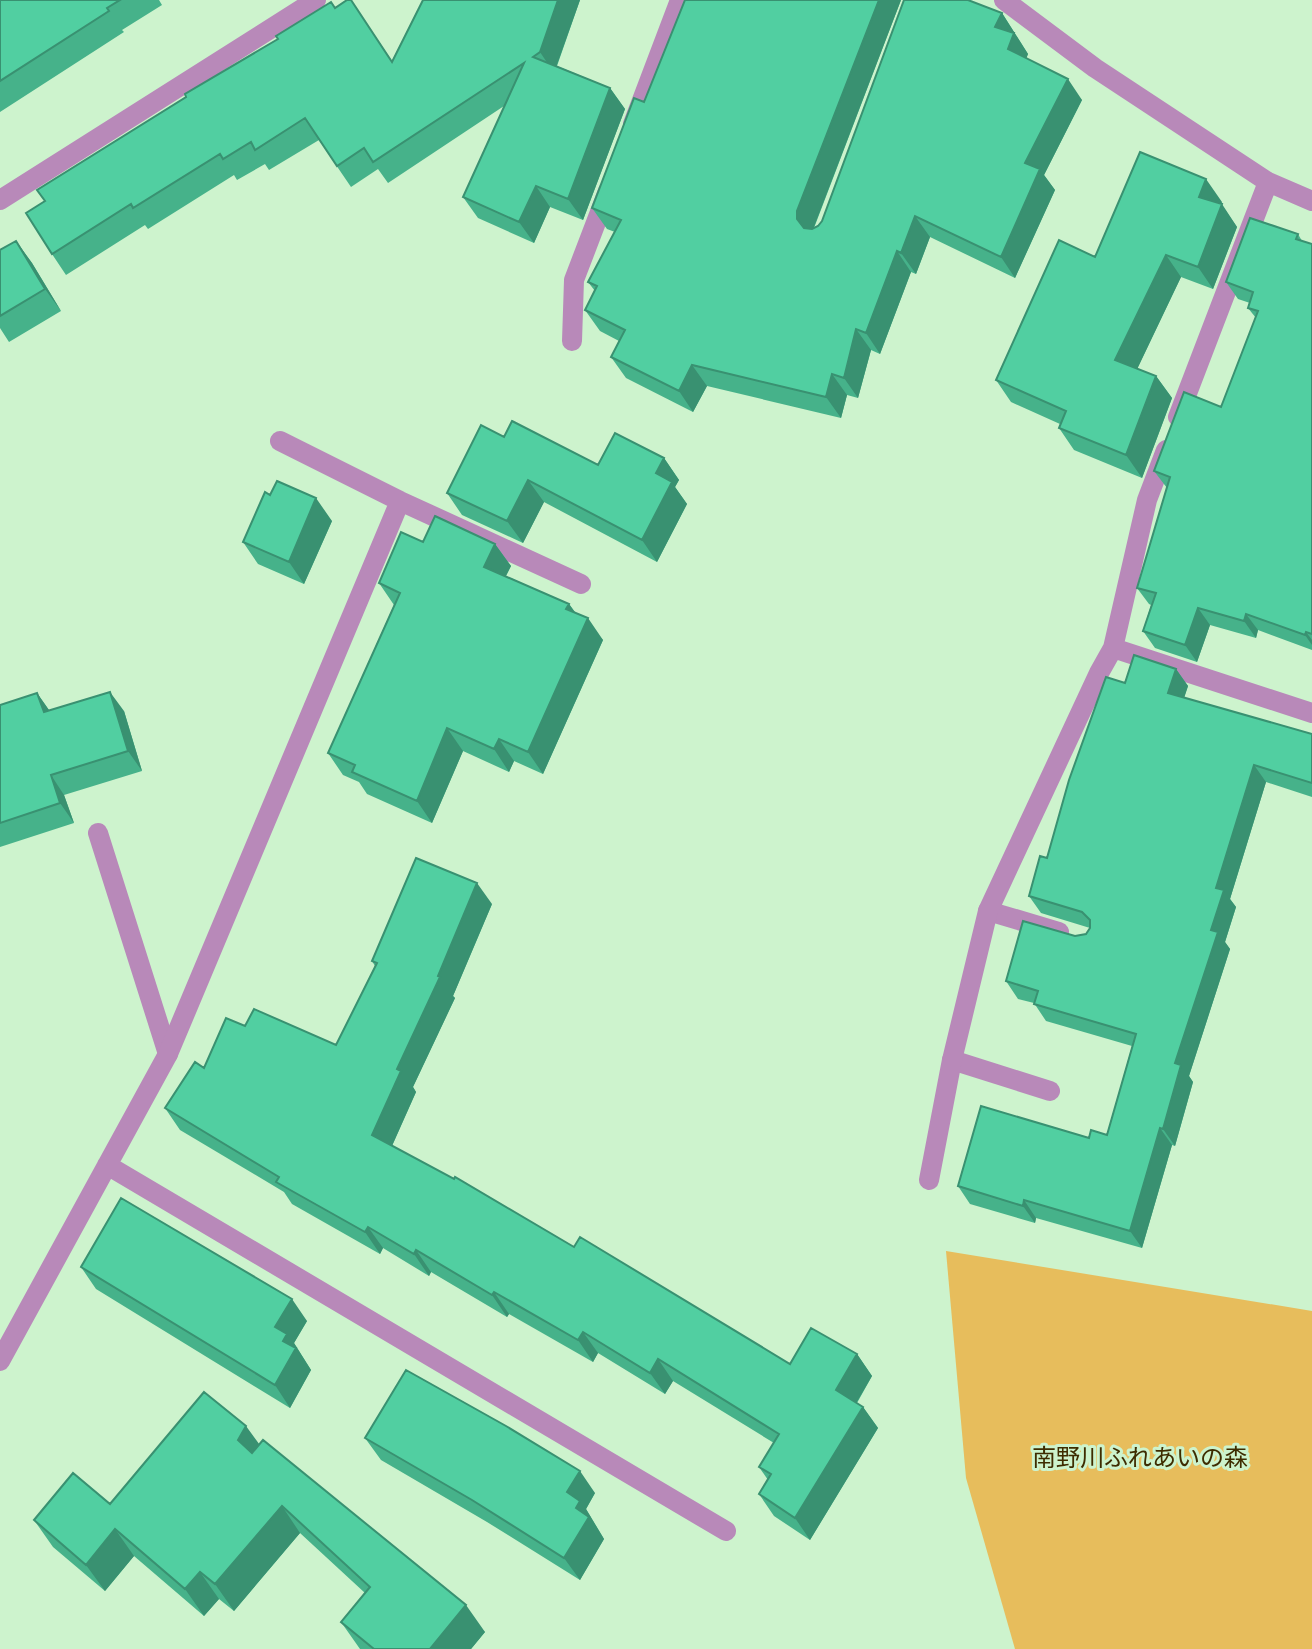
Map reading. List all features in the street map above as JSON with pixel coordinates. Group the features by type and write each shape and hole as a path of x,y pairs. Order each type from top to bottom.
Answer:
{"street":[{"path":"0,200 316,0"},
{"path":"624,147 680,0"},
{"path":"1004,0 1095,68 1268,182 1312,201"},
{"path":"572,341 574,280 613,177"},
{"path":"929,1180 952,1060 988,911 1113,648 1147,500 1268,182"},
{"path":"280,441 400,501 581,584"},
{"path":"0,1361 168,1054 400,501"},
{"path":"1113,648 1312,713"},
{"path":"98,833 168,1054"},
{"path":"988,911 1075,937"},
{"path":"952,1060 1050,1091"},
{"path":"107,1165 726,1531"}],"green space":[{"name":"南野川ふれあいの森","path":"946,1251 1312,1311 1312,1649 1015,1649 966,1478"}],"building":[{"path":"0,0 120,0 107,8 109,11 0,81"},
{"path":"351,0 392,62 423,0 558,0 540,52 533,57 610,88 568,199 536,186 519,222 463,197 524,63 373,162 364,148 337,166 305,118 255,150 251,142 223,159 220,154 133,208 131,204 52,254 26,213 45,201 37,190 186,97 185,94 278,39 276,36 331,2 335,8"},
{"path":"685,0 879,0 797,211 797,219 804,228 812,229 822,221 904,0 968,0 1002,13 995,27 1014,33 1008,49 1068,79 1025,163 1040,169 1001,257 915,216 901,253 897,251 866,333 856,329 844,378 832,374 826,397 692,365 679,391 611,357 625,330 585,310 597,286 588,282 621,220 592,208 634,98 644,102"},
{"path":"1140,152 1206,179 1199,197 1222,204 1198,267 1166,255 1115,360 1156,376 1126,455 1059,428 1066,411 996,380 1059,240 1095,257"},
{"path":"1250,218 1298,234 1296,239 1312,244 1312,634 1306,632 1305,635 1246,614 1244,621 1198,608 1185,645 1143,631 1156,593 1137,588 1170,477 1154,471 1184,392 1221,407 1258,311 1248,308 1253,292 1226,282"},
{"path":"16,241 45,289 0,316 0,250"},
{"path":"512,421 598,465 615,433 664,458 656,473 672,482 642,540 528,480 507,521 447,493 481,425 504,437"},
{"path":"277,481 316,498 289,562 243,542 265,492 270,495"},
{"path":"435,516 495,544 484,567 569,604 566,609 588,618 528,752 499,739 494,749 447,728 417,801 352,772 355,765 328,753 400,593 379,583 401,532 423,542"},
{"path":"1134,655 1176,669 1168,693 1312,734 1312,783 1254,765 1216,888 1224,890 1211,930 1218,932 1175,1063 1181,1065 1130,1231 1024,1200 1023,1206 958,1186 981,1106 1089,1138 1091,1130 1107,1135 1136,1034 1034,1004 1038,991 1006,981 1023,921 1075,936 1086,934 1090,928 1090,920 1082,912 1029,896 1040,856 1047,858 1069,780 1106,677 1125,683"},
{"path":"110,692 128,751 51,775 60,803 0,823 0,705 37,693 44,712"},
{"path":"416,858 477,883 372,1135 455,1177 574,1247 580,1237 790,1364 811,1328 857,1354 836,1390 863,1407 795,1518 759,1494 771,1474 759,1467 779,1434 658,1359 650,1373 583,1332 578,1340 494,1292 492,1295 416,1250 414,1254 368,1227 365,1232 276,1182 279,1177 165,1108 195,1062 204,1068 226,1018 245,1026 254,1009 336,1045 377,963 372,961"},
{"path":"121,1198 292,1299 275,1327 287,1334 283,1341 296,1348 275,1385 81,1267"},
{"path":"406,1370 580,1471 567,1492 580,1501 576,1508 589,1517 564,1558 365,1438"},
{"path":"204,1392 246,1426 238,1440 252,1453 263,1440 466,1605 430,1649 374,1649 341,1622 370,1587 282,1506 215,1584 200,1572 185,1589 115,1529 86,1565 34,1520 73,1473 110,1504"}]}
